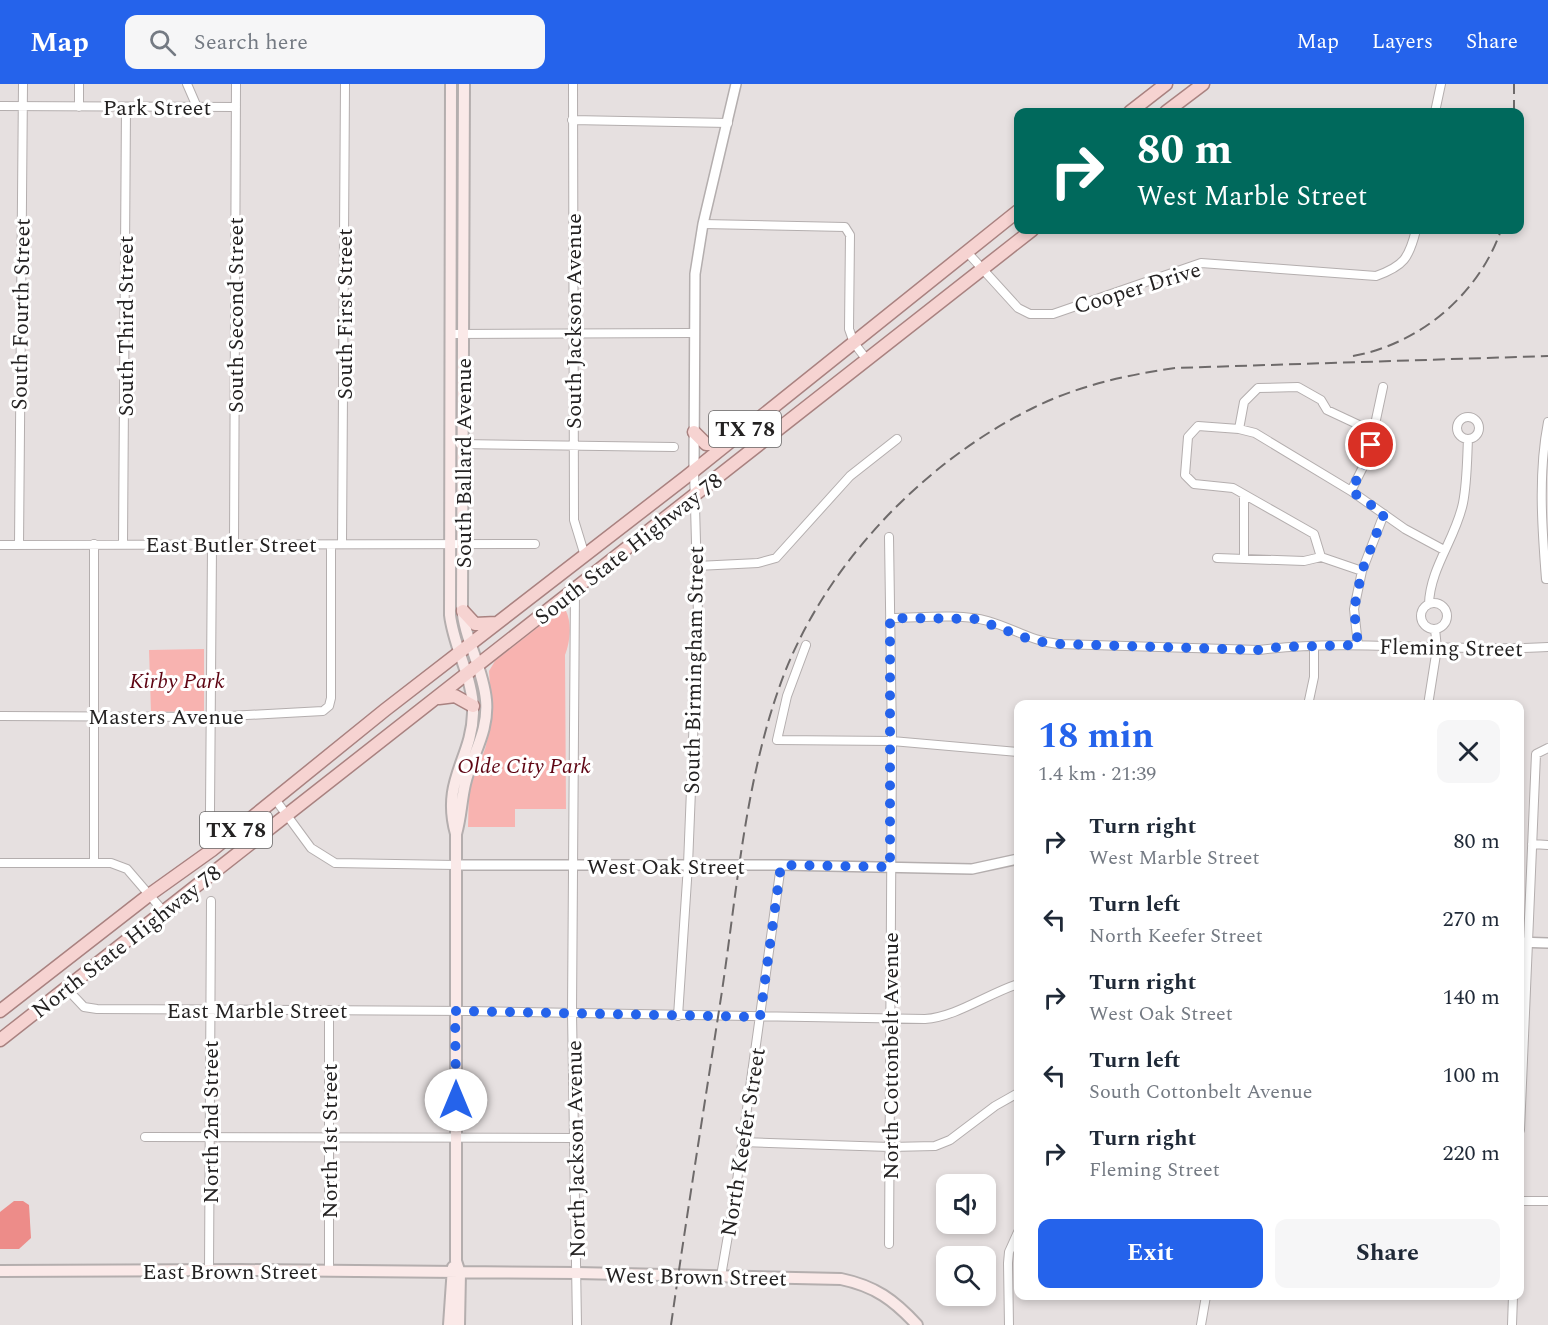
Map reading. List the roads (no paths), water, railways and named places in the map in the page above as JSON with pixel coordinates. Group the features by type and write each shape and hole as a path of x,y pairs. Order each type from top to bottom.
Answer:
{"main road":[{"name":"South Ballard Avenue","path":"451,84 450,615 465,648 478,664 485,692 486,721 482,742 465,781 456,834 456,1269"},
{"name":"South Ballard Avenue","path":"456,834 452,820 452,792 458,767 471,732 473,706 467,674 463,611 464,84"},
{"path":"1135,108 1166,84"},
{"path":"1171,108 1203,84"},
{"path":"451,153 464,153"},
{"name":"South State Highway 78","path":"465,648 727,444 1014,214"},
{"name":"South State Highway 78","path":"478,664 1027,234"},
{"path":"694,432 706,444 727,444"},
{"path":"463,611 475,624 497,623"},
{"name":"North State Highway 78","path":"0,1011 222,841 465,648"},
{"name":"North State Highway 78","path":"0,1040 478,664"},
{"path":"437,698 455,696 473,706"},
{"path":"449,1325 456,1269"},
{"path":"456,1269 459,1325"},
{"name":"East Brown Street","path":"0,1271 456,1269"},
{"name":"West Brown Street","path":"456,1269 841,1280 863,1284 892,1300 917,1325"}],"street":[{"name":"South Fourth Street","path":"19,544 22,84"},
{"name":"Park Street","path":"79,84 79,106"},
{"path":"187,84 197,106"},
{"name":"South Second Street","path":"234,545 236,84"},
{"name":"South First Street","path":"342,544 345,84"},
{"name":"South Jackson Avenue","path":"573,84 574,520 585,556"},
{"name":"South Birmingham Street","path":"678,1016 688,865 698,614 693,497 695,274 703,224 736,84"},
{"path":"1437,108 1441,84"},
{"name":"Park Street","path":"0,106 236,107"},
{"name":"South Third Street","path":"123,544 126,107"},
{"path":"572,120 728,123"},
{"path":"703,224 845,227 850,235 849,329 854,343 867,360"},
{"name":"Cooper Drive","path":"967,252 1018,308 1029,314 1053,314 1201,263 1376,276 1391,270 1409,255 1415,234"},
{"path":"451,334 693,333"},
{"path":"1239,429 1244,402 1258,388 1298,387 1321,400 1327,410 1374,432"},
{"path":"1351,491 1368,457 1383,387"},
{"path":"1547,579 1543,481 1548,422"},
{"path":"1321,557 1314,534 1233,488 1194,484 1185,475 1188,437 1198,426 1239,429 1255,433 1444,550"},
{"path":"697,566 758,563 776,558 850,476 897,439"},
{"path":"1429,604 1438,604 1447,614 1443,625 1435,629 1426,626 1422,620 1422,612 1429,604 1429,594 1444,550 1463,505 1468,439"},
{"path":"451,444 674,447"},
{"path":"1244,495 1244,558"},
{"path":"1358,645 1354,609 1362,571 1384,514"},
{"name":"North Cottonbelt Avenue","path":"889,537 892,741 889,1244"},
{"path":"94,544 94,862"},
{"name":"Masters Avenue","path":"0,716 211,717 314,713 329,706 331,544"},
{"name":"East Butler Street","path":"0,545 535,544"},
{"path":"212,546 211,819 222,841"},
{"path":"1217,558 1304,561 1321,557 1362,571"},
{"path":"573,866 575,588"},
{"name":"Fleming Street","path":"890,618 976,619 997,624 1034,641 1059,644 1259,650 1279,647 1358,645 1437,648 1548,647"},
{"path":"1429,700 1437,648 1435,629"},
{"path":"806,645 787,696 777,740 892,741 1014,752"},
{"path":"1309,700 1314,676 1314,646"},
{"path":"1548,748 1536,754 1524,943 1548,944"},
{"path":"275,799 317,853 335,863 456,865"},
{"path":"1532,844 1548,845"},
{"name":"West Oak Street","path":"456,865 781,865 972,869 1014,860"},
{"path":"0,863 111,863 127,869 164,912"},
{"name":"North Keefer Street","path":"721,1276 781,865"},
{"name":"North Jackson Avenue","path":"573,866 572,1013 577,1325"},
{"name":"North 2nd Street","path":"209,1271 211,901"},
{"name":"East Marble Street","path":"67,989 84,1007 89,1009 455,1011 889,1019 938,1018 980,998 1014,985"},
{"name":"North 1st Street","path":"329,1010 329,1271"},
{"path":"742,1142 890,1147 942,1144 1014,1095"},
{"path":"145,1137 574,1138"},
{"path":"1524,1201 1548,1202"},
{"path":"1009,1325 1008,1263 1014,1244"},
{"path":"1201,1325 1205,1300"},
{"path":"1512,1325 1513,1300"}],"railway":[{"path":"1514,84 1514,108"},
{"path":"1353,356 1378,350 1401,340 1423,328 1444,312 1478,275 1499,234"},
{"path":"671,1325 743,838 767,724 797,644 820,602 879,524 952,458 992,431 1050,400 1102,382 1175,368 1548,356"}],"park label":[{"name":"Kirby Park","path":"177,680"},
{"name":"Olde City Park","path":"524,765"}]}
